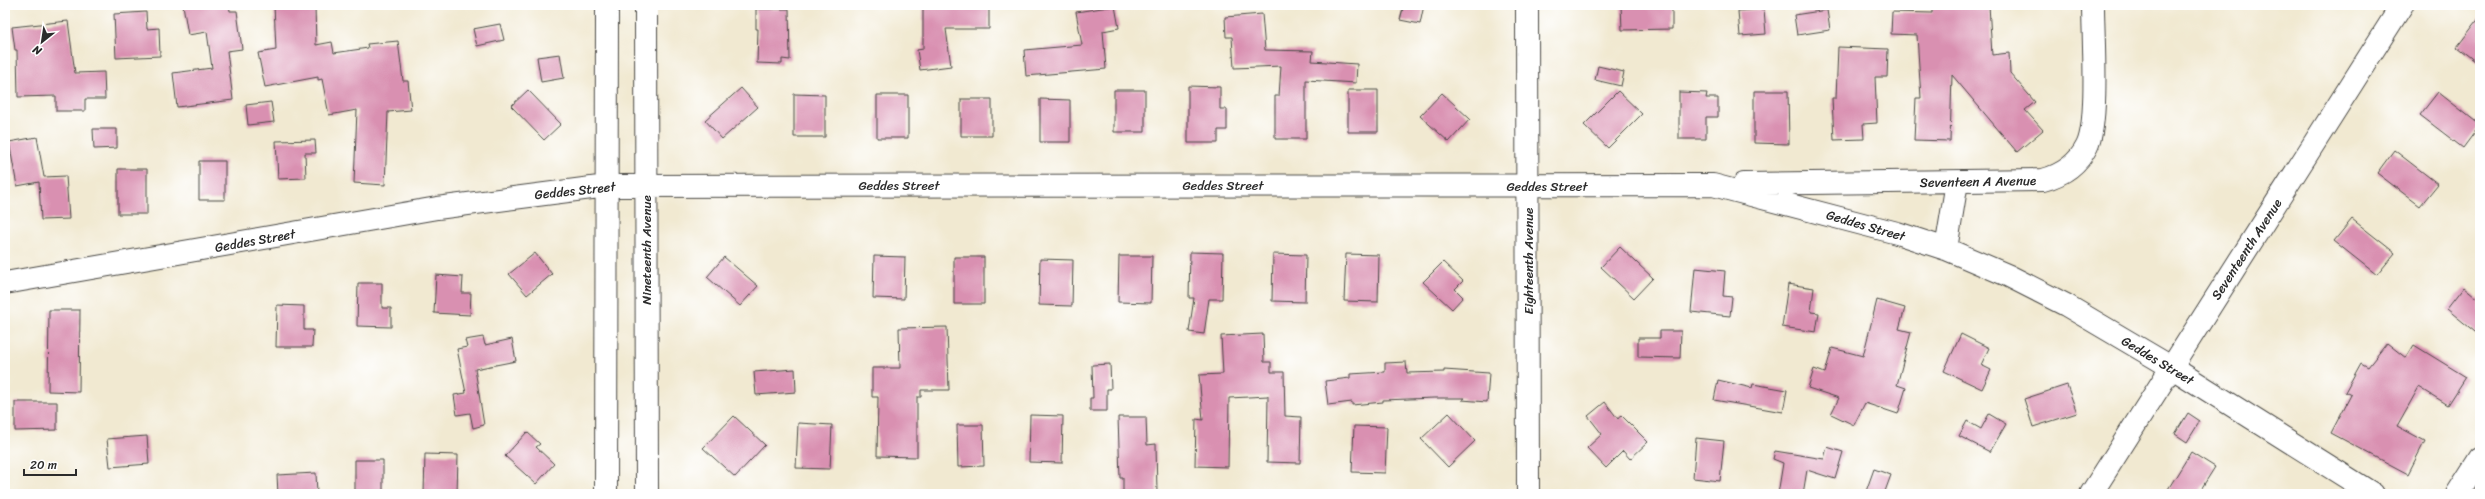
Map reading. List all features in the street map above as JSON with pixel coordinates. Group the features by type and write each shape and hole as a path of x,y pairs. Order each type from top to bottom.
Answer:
{"street":[{"path":"606,494 607,5"},
{"name":"Nineteenth Avenue","path":"646,5 647,494"},
{"name":"Eighteenth Avenue","path":"1527,5 1529,186 1528,494"},
{"name":"Seventeen A Avenue","path":"1713,185 2043,180 2066,171 2077,161 2088,145 2093,125 2093,5"},
{"name":"Seventeenth Avenue","path":"2090,494 2402,5"},
{"path":"1946,249 1957,182"},
{"name":"Geddes Street","path":"5,283 436,208 607,186 1713,185 1862,223 1946,249 2045,294 2171,367 2374,494"},
{"path":"2457,494 2480,458"}],"building":[{"path":"183,5 229,5 230,11 237,11 242,49 227,51 233,100 177,107 173,73 212,68 207,32 188,35"},
{"path":"274,5 315,7 316,45 332,42 334,53 368,48 367,44 398,41 403,81 408,81 411,110 388,112 385,185 354,183 357,110 329,115 322,79 318,80 318,77 265,87 258,53 276,50"},
{"path":"923,5 989,6 989,29 946,29 951,66 920,70 917,50 923,49"},
{"path":"1404,5 1424,5 1420,24 1400,20"},
{"path":"1621,5 1672,5 1672,29 1622,30"},
{"path":"1932,5 1989,5 1992,55 2009,53 2010,73 2035,102 2025,110 2043,130 2017,152 1952,75 1950,141 1914,140 1916,98 1921,98 1917,35 1891,34 1892,12 1932,13"},
{"path":"1115,6 1119,28 1103,31 1106,69 1026,76 1024,50 1082,45 1076,12"},
{"path":"756,9 789,9 790,60 782,59 782,64 757,63 758,29 756,29"},
{"path":"1764,9 1766,34 1740,36 1738,11"},
{"path":"1827,10 1830,30 1797,35 1794,15"},
{"path":"146,12 147,29 159,28 160,56 116,58 114,14"},
{"path":"1262,14 1265,50 1313,51 1312,61 1357,64 1356,83 1306,80 1306,139 1275,139 1275,96 1279,96 1281,66 1234,68 1232,37 1226,37 1225,17"},
{"path":"2480,17 2480,65 2457,47"},
{"path":"68,21 75,73 104,72 105,99 85,99 85,111 56,111 56,96 18,97 17,50 15,50 12,27"},
{"path":"500,24 504,40 477,46 473,29"},
{"path":"1838,47 1888,49 1887,77 1875,77 1877,123 1863,124 1864,139 1834,140 1832,98 1836,98"},
{"path":"560,54 564,78 541,82 537,57"},
{"path":"1598,66 1624,72 1621,86 1595,80"},
{"path":"1188,86 1220,87 1220,109 1227,109 1227,130 1218,130 1218,143 1188,143"},
{"path":"741,88 758,107 722,139 705,120"},
{"path":"528,90 561,124 544,140 511,106"},
{"path":"1114,90 1145,90 1145,132 1114,132"},
{"path":"1348,90 1378,90 1378,132 1348,132"},
{"path":"1618,91 1642,114 1608,148 1584,125"},
{"path":"1754,91 1788,91 1789,144 1754,143"},
{"path":"1679,92 1707,93 1706,98 1718,98 1718,117 1706,117 1706,139 1679,139"},
{"path":"2438,92 2480,125 2463,148 2420,115"},
{"path":"1442,93 1470,119 1449,142 1420,116"},
{"path":"794,94 825,95 825,137 794,137"},
{"path":"877,95 908,95 908,138 877,138"},
{"path":"961,99 992,99 992,136 961,136"},
{"path":"1040,99 1070,100 1070,142 1040,142"},
{"path":"271,102 274,122 248,125 246,105"},
{"path":"93,129 117,129 117,148 94,149"},
{"path":"37,137 44,177 66,176 69,219 41,220 39,182 17,186 9,142"},
{"path":"315,140 316,153 305,153 306,178 278,179 276,141"},
{"path":"2394,150 2438,184 2420,206 2377,173"},
{"path":"199,161 225,161 225,200 199,200"},
{"path":"118,169 147,169 147,214 118,214"},
{"path":"2352,219 2395,253 2377,275 2334,241"},
{"path":"1620,247 1653,278 1634,298 1601,267"},
{"path":"1190,252 1223,253 1222,299 1209,299 1204,334 1189,332 1194,298 1189,298"},
{"path":"535,253 552,274 527,295 509,274"},
{"path":"1273,254 1306,255 1305,302 1272,301"},
{"path":"1346,254 1379,255 1378,302 1344,301"},
{"path":"874,256 905,257 904,299 873,298"},
{"path":"1119,256 1152,256 1151,303 1118,302"},
{"path":"724,257 758,286 740,306 707,277"},
{"path":"954,257 984,257 984,304 954,304"},
{"path":"1040,259 1073,260 1072,306 1039,305"},
{"path":"1443,262 1463,281 1455,289 1463,297 1452,309 1423,282"},
{"path":"1695,268 1725,271 1723,296 1732,297 1730,316 1691,312"},
{"path":"436,275 463,277 462,293 471,293 470,315 434,313"},
{"path":"358,283 382,283 382,308 391,308 391,327 357,326"},
{"path":"1788,284 1814,288 1811,312 1819,313 1816,332 1782,327"},
{"path":"2464,287 2480,300 2480,336 2447,309"},
{"path":"1877,300 1905,308 1899,329 1911,332 1897,385 1906,388 1898,414 1865,403 1854,425 1831,414 1839,398 1808,388 1814,369 1825,373 1832,348 1863,356"},
{"path":"277,305 304,306 304,330 313,330 312,347 276,347"},
{"path":"49,310 80,310 79,392 48,391"},
{"path":"947,327 949,390 921,390 921,397 917,397 917,457 877,456 878,397 872,397 872,368 900,368 899,328"},
{"path":"1660,331 1681,331 1680,358 1638,357 1638,338 1660,338"},
{"path":"1263,334 1264,362 1271,362 1271,372 1284,372 1285,416 1301,417 1300,463 1267,462 1268,396 1229,398 1228,467 1195,466 1196,419 1203,420 1199,375 1223,374 1221,336"},
{"path":"1961,334 1989,348 1981,365 1991,370 1982,389 1944,371"},
{"path":"483,337 485,345 512,339 516,361 475,369 484,425 473,428 470,413 457,415 454,395 466,393 457,349 467,347 465,340"},
{"path":"2387,343 2406,358 2414,345 2466,377 2448,405 2419,387 2397,426 2425,441 2408,474 2331,433 2351,395 2345,392 2361,363 2368,367"},
{"path":"1406,362 1407,373 1444,372 1444,370 1489,373 1487,402 1462,400 1465,398 1434,398 1383,400 1383,402 1352,405 1352,402 1328,405 1325,381 1350,378 1350,374 1385,372 1385,363"},
{"path":"1110,364 1111,389 1107,389 1107,411 1090,411 1090,398 1093,398 1092,365"},
{"path":"795,369 796,392 756,395 754,372"},
{"path":"1718,380 1752,388 1753,384 1787,390 1783,412 1714,400"},
{"path":"2067,385 2077,413 2033,427 2024,399"},
{"path":"15,402 57,402 57,430 15,431"},
{"path":"1605,402 1618,419 1621,415 1648,442 1630,459 1623,451 1606,468 1587,448 1602,434 1588,416"},
{"path":"1449,413 1475,441 1448,467 1421,439"},
{"path":"2188,413 2200,421 2187,442 2175,434"},
{"path":"1989,414 2006,424 1990,452 1959,436 1967,421 1981,429"},
{"path":"1030,415 1063,416 1062,463 1029,462"},
{"path":"734,416 765,445 735,477 703,448"},
{"path":"1118,417 1146,417 1147,445 1156,444 1157,494 1123,494 1123,478 1120,478"},
{"path":"798,423 832,425 830,469 796,468"},
{"path":"957,425 983,425 984,466 958,467"},
{"path":"1354,426 1387,427 1385,473 1352,472"},
{"path":"527,432 540,444 536,447 554,464 536,484 505,456"},
{"path":"147,436 149,464 110,467 107,439"},
{"path":"1696,438 1724,441 1720,481 1693,478"},
{"path":"1827,447 1843,452 1835,479 1807,470 1803,494 1778,494 1783,463 1773,459 1775,451 1824,459"},
{"path":"2191,452 2215,467 2198,494 2165,494"},
{"path":"425,454 458,455 457,494 424,494"},
{"path":"355,460 383,460 383,494 355,494"},
{"path":"1874,469 1891,475 1884,494 1865,494"},
{"path":"316,473 317,494 278,494 277,475"}]}
